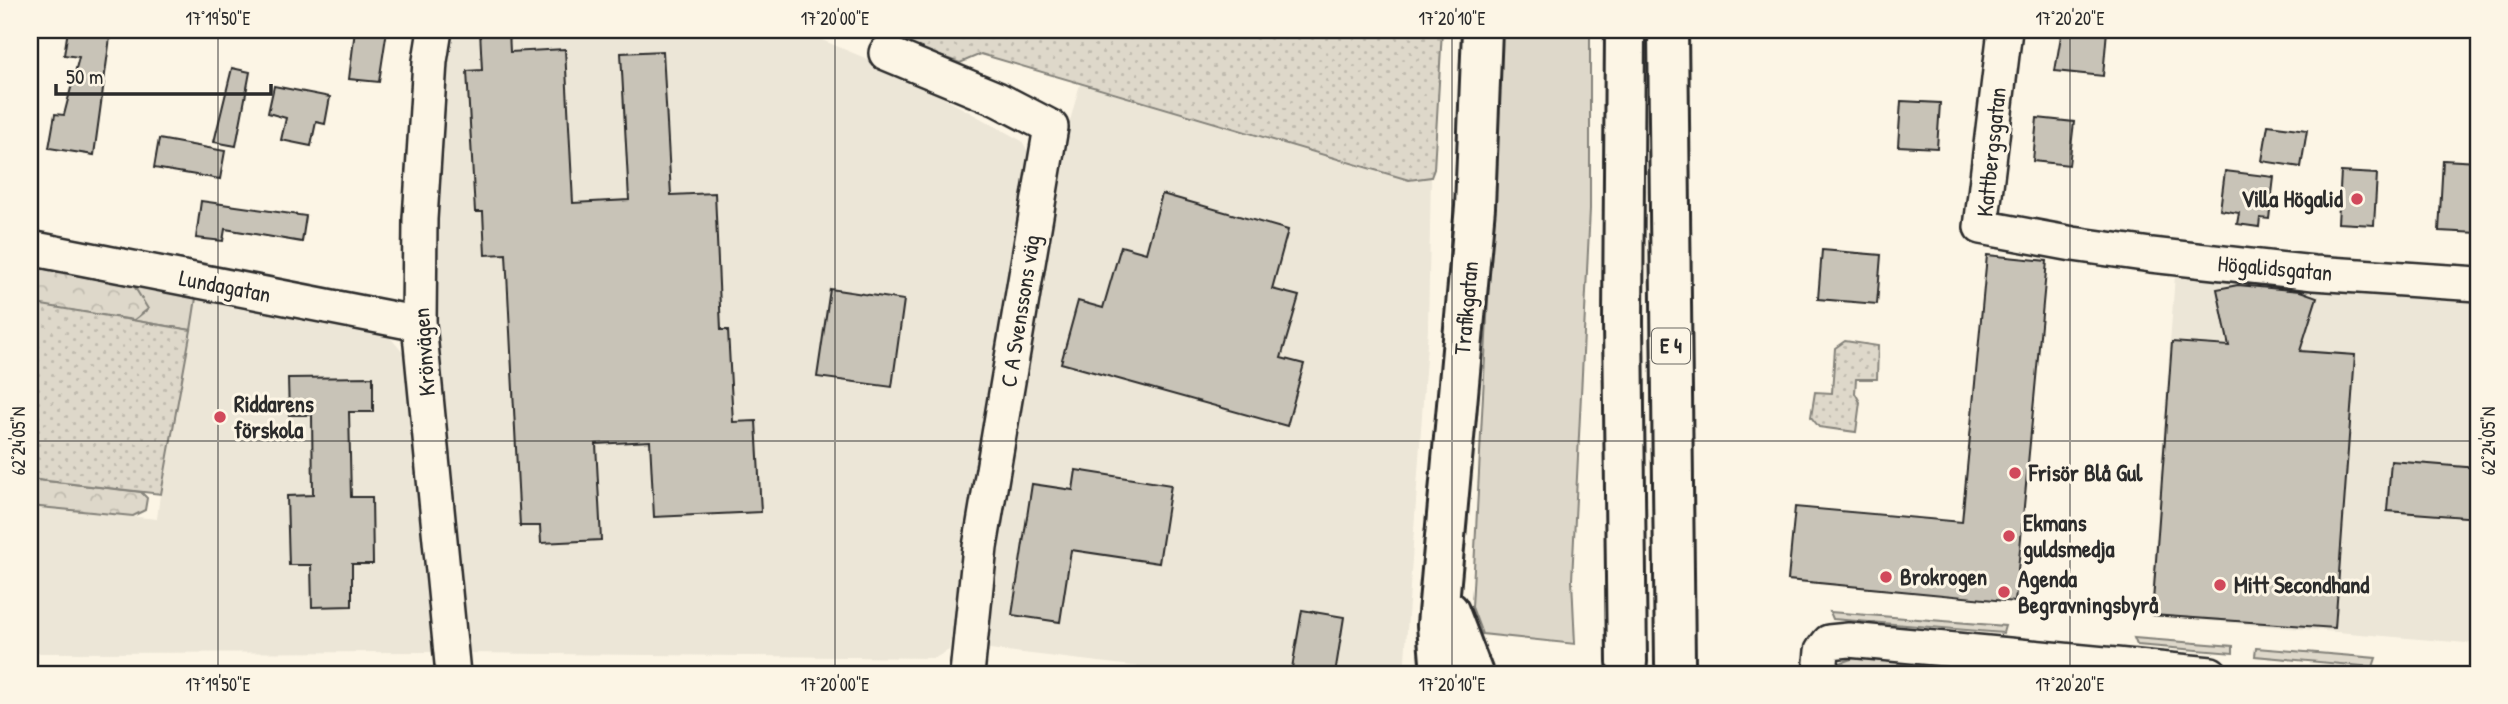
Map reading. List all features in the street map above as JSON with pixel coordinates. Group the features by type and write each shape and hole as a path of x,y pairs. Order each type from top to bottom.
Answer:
{"main road":[{"name":"Trafikgatan","path":"1441,674 1437,625 1475,207 1482,30"},
{"name":"E 4","path":"1625,30 1623,322 1627,662"},
{"name":"E 4","path":"1668,30 1675,663"},
{"name":"Trafikgatan","path":"1442,586 1472,674"}],"street":[{"name":"Krönvägen","path":"435,30 430,61 421,209 419,324 453,674"},
{"name":"Kattbergsgatan","path":"2005,30 1981,227 2073,244"},
{"name":"C A Svenssons väg","path":"886,53 997,99 1051,127 980,547 967,674"},
{"name":"Högalidsgatan","path":"2073,244 2314,273 2478,284"},
{"name":"Lundagatan","path":"30,248 419,324"},
{"path":"1820,674 1822,652 1829,642 1849,640 2211,674"}],"shaded area":[{"path":"446,30 798,30 889,68 1022,141 1030,155 949,650 935,658 463,653 432,387 439,63"},
{"path":"1080,84 1409,180 1431,177 1428,329 1404,674 1140,674 1141,667 981,648 1052,187"},
{"path":"2175,275 2478,304 2478,644 2150,616"},
{"name":"Riddarens förskola","path":"196,298 389,336 404,354 438,652 30,653 30,506 157,519 160,494 30,479 30,303 191,329"}],"green space":[{"path":"866,30 1442,30 1434,169 1431,177 1409,180 981,54 960,63"},
{"path":"1502,30 1590,30 1590,209 1572,580 1575,644 1482,634 1472,607"},
{"path":"30,266 196,298 191,330 30,304"},
{"path":"30,266 134,286 148,309 134,320 30,304"},
{"path":"30,303 191,330 161,494 30,479"},
{"path":"1845,341 1878,346 1877,379 1856,379 1855,393 1860,402 1856,432 1819,427 1811,417 1815,392 1832,393 1835,348"},
{"path":"30,479 141,492 147,498 145,510 133,516 30,506"},
{"path":"1830,612 2005,626 2003,633 1833,619"},
{"path":"2134,638 2233,646 2233,653 2137,645"},
{"path":"2256,648 2376,658 2373,667 2255,656"},
{"path":"1862,655 2011,674 1837,674 1840,663"},
{"path":"88,671 384,672 386,674 88,674"}],"building":[{"path":"68,30 111,30 94,155 49,148 55,114 64,115 79,57 64,55"},
{"path":"355,30 387,30 379,82 349,79"},
{"path":"480,30 509,30 510,52 565,49 573,203 629,200 621,53 663,51 671,195 715,193 721,330 728,330 733,422 756,421 761,512 654,517 650,441 596,444 601,540 541,543 540,526 520,526 506,254 485,255 483,212 475,212 467,71 482,70"},
{"path":"2062,30 2107,30 2103,76 2055,71"},
{"path":"232,68 250,72 236,146 214,142"},
{"path":"274,86 330,97 325,124 316,122 311,146 281,140 286,118 268,113"},
{"path":"1901,101 1940,103 1937,148 1898,146"},
{"path":"2037,118 2074,122 2069,165 2033,161"},
{"path":"2268,125 2307,130 2301,167 2262,161"},
{"path":"159,139 225,151 220,179 154,168"},
{"path":"2443,160 2478,162 2478,233 2439,231"},
{"path":"2225,171 2274,177 2269,219 2260,218 2259,227 2237,224 2239,213 2220,210"},
{"name":"Villa Högalid","path":"2341,172 2377,174 2374,225 2338,223"},
{"path":"1162,194 1288,230 1272,289 1299,296 1281,358 1304,364 1287,426 1061,363 1078,301 1103,308 1121,246 1146,253"},
{"path":"201,201 306,216 302,242 225,229 223,241 196,238"},
{"path":"1822,250 1881,255 1877,304 1818,299"},
{"path":"1987,255 2047,261 2015,602 1788,580 1795,507 1962,522"},
{"path":"2238,285 2300,291 2317,297 2300,351 2355,355 2335,628 2152,615 2172,342 2229,346 2217,289"},
{"path":"830,289 904,300 892,387 817,377"},
{"path":"373,377 373,412 349,412 351,497 372,497 373,564 352,564 352,606 312,607 311,565 289,565 287,496 313,495 312,415 289,415 288,378"},
{"path":"2391,461 2478,468 2478,518 2387,511"},
{"path":"1076,470 1171,485 1159,563 1071,550 1060,622 1012,615 1032,484 1073,490"},
{"path":"1302,610 1344,617 1335,674 1291,674"}],"place":[{"name":"Villa Högalid","path":"2357,199"},
{"name":"Riddarens förskola","path":"220,417"},
{"name":"Frisör Blå Gul","path":"2015,473"},
{"name":"Ekmans guldsmedja","path":"2009,536"},
{"name":"Brokrogen","path":"1886,577"},
{"name":"Mitt Secondhand","path":"2220,585"},
{"name":"Agenda Begravningsbyrå","path":"2004,592"}]}
